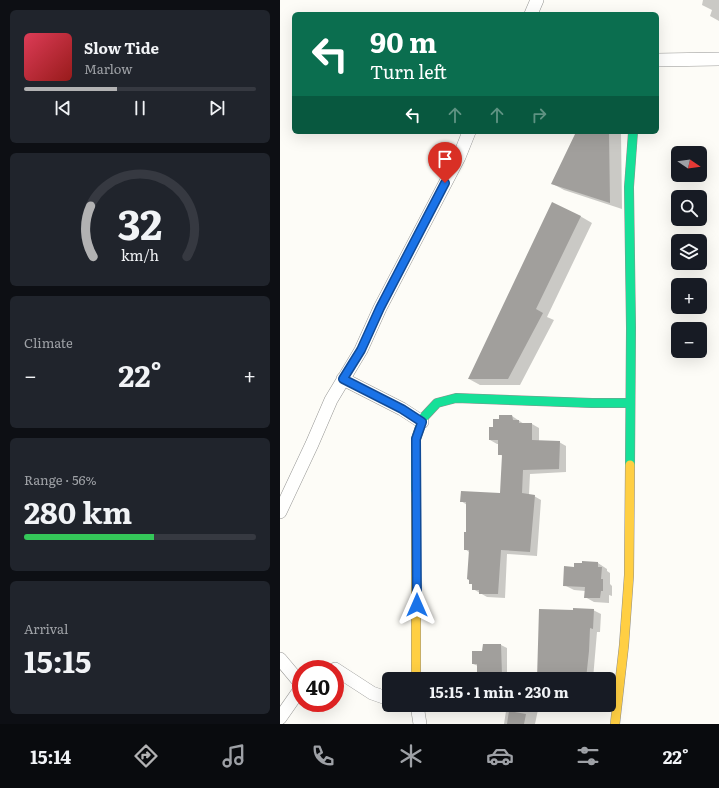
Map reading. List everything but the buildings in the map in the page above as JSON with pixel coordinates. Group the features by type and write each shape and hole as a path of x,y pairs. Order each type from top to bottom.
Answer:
{"street":[{"path":"532,12 537,0"},
{"path":"659,60 719,59"},
{"path":"280,512 331,400 361,350 380,308 459,157 468,134"},
{"path":"615,724 624,645 629,575 629,187 633,134"},
{"path":"343,379 402,409 422,422"},
{"path":"416,672 416,439 423,418 437,403 456,398 630,403"},
{"path":"280,659 292,673"},
{"path":"344,675 372,693 382,697"},
{"path":"280,718 292,701"},
{"path":"418,712 420,724"}],"traffic: fast":[{"path":"630,465 631,328 629,187 633,134"},
{"path":"416,493 416,439 423,418 437,403 456,398 630,403"}],"traffic: slow":[{"path":"615,724 624,645 629,575 630,465"},
{"path":"416,493 416,672"}],"route":[{"path":"417,605 416,439 422,422 402,409 343,379 361,350 380,308 445,183"}]}
